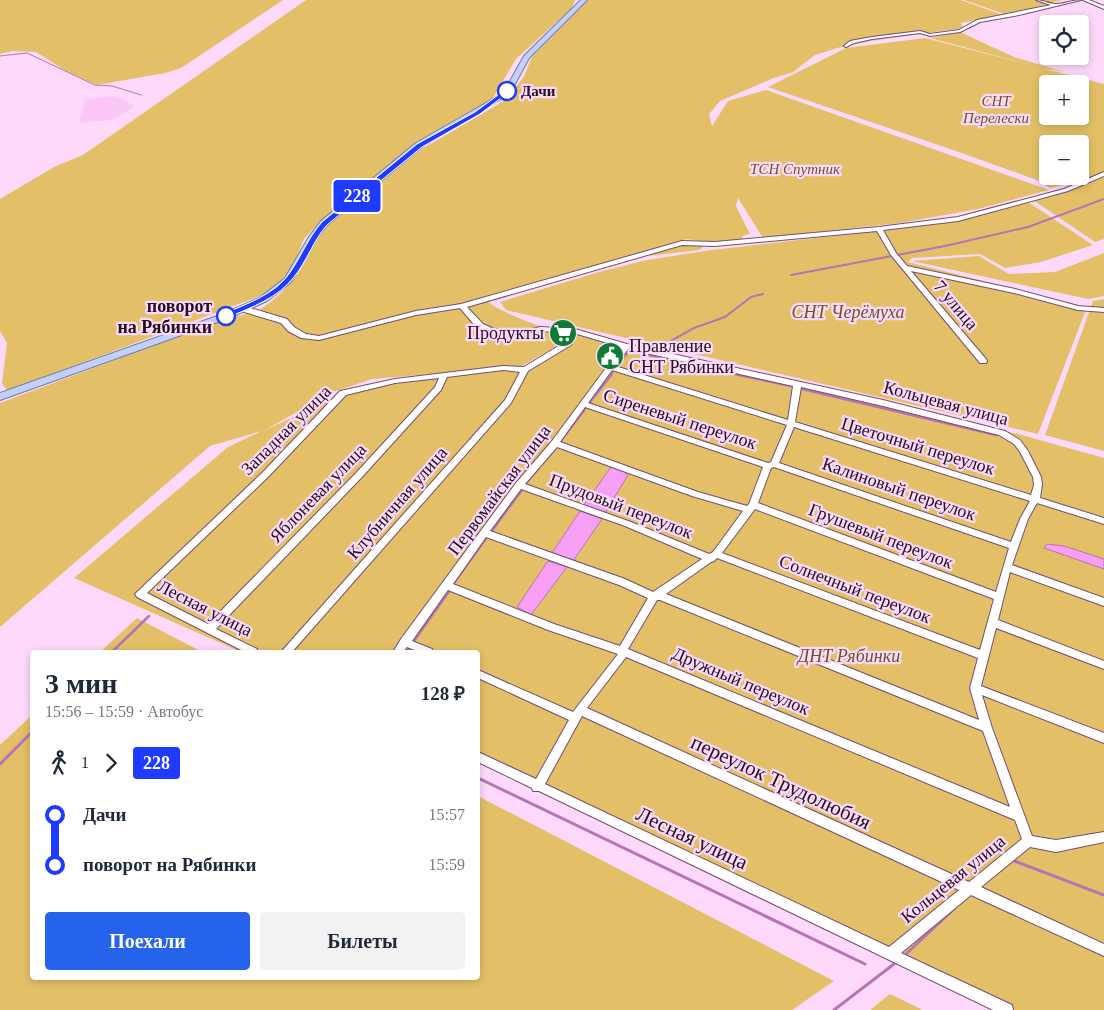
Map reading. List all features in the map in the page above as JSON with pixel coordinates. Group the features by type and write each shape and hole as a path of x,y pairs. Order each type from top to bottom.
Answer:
{"main road":[{"path":"0,397 244,309 264,299 285,284 318,230 360,193 419,145 500,98 512,84 526,57 584,0"}],"street":[{"path":"1038,0 1057,6"},
{"path":"846,46 852,42 862,40 920,32 930,35 960,31 980,21 1079,0"},
{"path":"1085,0 1104,8"},
{"path":"997,14 1005,16"},
{"path":"244,309 284,321 291,329 304,336 320,338 416,313 462,306 682,243 716,244 879,228 958,218 1066,190 1104,174"},
{"name":"7 улица","path":"879,228 892,254 983,361"},
{"path":"905,268 1015,291 1078,308 1104,310"},
{"name":"Кольцевая улица","path":"462,306 480,326 492,331 514,334 541,329 575,331 626,346 901,408 1011,437 1024,451 1037,477 1036,499 1024,518 1007,567 982,655 976,688 987,728 1028,841 967,889 890,954"},
{"path":"525,370 568,343 575,331"},
{"name":"Первомайская улица","path":"399,650 448,586 519,485 555,443 626,346"},
{"name":"Цветочный переулок","path":"610,367 1104,521"},
{"name":"Западная улица","path":"140,594 266,474 343,393 394,381 503,368 525,370"},
{"name":"Клубничная улица","path":"288,650 508,401 525,370"},
{"name":"Яблоневая улица","path":"210,629 359,475 438,388 444,376"},
{"path":"537,787 578,714 623,654 622,651 654,596 714,556 751,507 791,424 798,385"},
{"name":"Сиреневый переулок","path":"583,404 771,465"},
{"name":"Грушевый переулок","path":"555,443 695,494 751,507 998,597"},
{"name":"Калиновый переулок","path":"771,465 1014,546"},
{"name":"Прудовый переулок","path":"519,485 714,556"},
{"path":"485,533 622,582 654,596 661,596 987,728"},
{"name":"Солнечный переулок","path":"714,556 982,655"},
{"path":"1007,567 1104,602"},
{"name":"Дружный переулок","path":"448,586 551,627 622,651 1018,816"},
{"name":"Лесная улица","path":"140,594 249,650"},
{"path":"992,622 1104,665"},
{"path":"405,642 423,650"},
{"name":"переулок Трудолюбия","path":"480,675 578,714 835,826 967,889"},
{"path":"976,688 1104,738"},
{"name":"Лесная улица","path":"480,758 537,787 1007,1010"},
{"path":"1028,841 1056,846 1104,837"},
{"path":"967,889 1104,950"}],"shaded area":[{"path":"116,96 135,106 113,120 79,123 85,99"},
{"path":"611,467 621,469 628,475 605,513 584,505"},
{"path":"580,511 602,519 573,561 552,553"},
{"path":"1047,544 1064,546 1104,559 1104,569 1044,548"},
{"path":"548,561 567,567 531,615 517,607"}],"green space":[{"path":"0,0 283,0 181,68 165,73 97,85 66,71 36,52 12,51 0,54"},
{"path":"306,0 575,0 572,8 516,59 493,98 416,142 317,225 304,239 291,270 268,293 7,391 2,383 7,343 0,331 0,199 54,167 83,155"},
{"name":"ДНТ Рябинки","path":"588,0 961,0 1003,15 961,23 963,28 871,41 815,55 793,72 720,101 709,114 712,126 728,101 766,90 1049,190 978,209 900,223 763,238 738,198 736,206 750,234 742,236 744,241 706,242 687,239 483,297 497,308 565,335 553,348 520,367 528,366 566,342 577,332 1018,434 1104,458 1104,1010 1001,1010 480,762 480,650 236,650 74,578 228,447 262,431 210,446 0,627 0,403 222,320 254,312 285,320 258,311 290,284 329,223 422,149 504,101 523,78 532,57","holes":["517,367 355,389 263,431 333,392 372,379"]},
{"path":"964,0 1062,0 1007,15"},
{"name":"СНТ Перелески","path":"960,32 1014,57 1064,72 1041,68 1069,75 1039,75 1039,125 1089,125 1089,80 1104,84 1104,174 1089,178 1089,135 1039,135 1039,181 768,87 846,48 925,38 1035,66 930,38"},
{"path":"1104,175 1104,239 1095,242 1033,200 1068,191 1082,185 1089,185 1089,182"},
{"name":"СНТ Перелески","path":"1045,185 1062,185 1050,188"},
{"name":"СНТ Черёмуха","path":"1028,202 1093,245 1041,262 1005,268 980,254 912,258 908,262 1087,307 1038,434 506,310 500,302 599,272 647,260 712,250 952,222"},
{"path":"676,245 706,245 699,250 649,256"},
{"path":"1104,253 1104,296 1088,299 912,261 979,256 1009,274 1055,272"},
{"path":"1104,299 1104,451 1045,435 1093,301"},
{"path":"137,618 198,650 102,650"},
{"path":"30,717 30,980 480,980 480,797 834,981 792,1010 0,1010 0,745"},
{"path":"890,994 923,1010 870,1010"}],"waterway":[{"path":"0,56 27,53 95,85 112,86 141,95"},
{"path":"791,275 945,246 1028,227 1104,199"},
{"path":"656,349 694,328 725,317 751,297 763,294"},
{"path":"617,367 629,351 740,375"},
{"path":"590,402 612,374"},
{"path":"734,374 791,386"},
{"path":"802,389 996,435"},
{"path":"560,442 585,409"},
{"path":"526,483 538,469"},
{"path":"491,532 522,490"},
{"path":"454,583 487,537"},
{"path":"414,641 450,590"},
{"path":"114,650 149,616"},
{"path":"0,764 30,734"},
{"path":"480,779 865,964"},
{"path":"1012,860 1104,895"},
{"path":"907,953 954,909"},
{"path":"834,1010 894,964"}],"bus line":[{"name":"228","path":"226,316 251,306 270,296 280,288 292,276 313,237 324,223 419,145 477,113 500,98 507,91"}],"place":[{"name":"Дачи","path":"507,91"},
{"name":"поворот на Рябинки","path":"226,316"},
{"name":"Продукты","path":"563,333"},
{"name":"Правление СНТ Рябинки","path":"610,356"}],"park label":[{"name":"ТСН Спутник","path":"795,169"}]}
